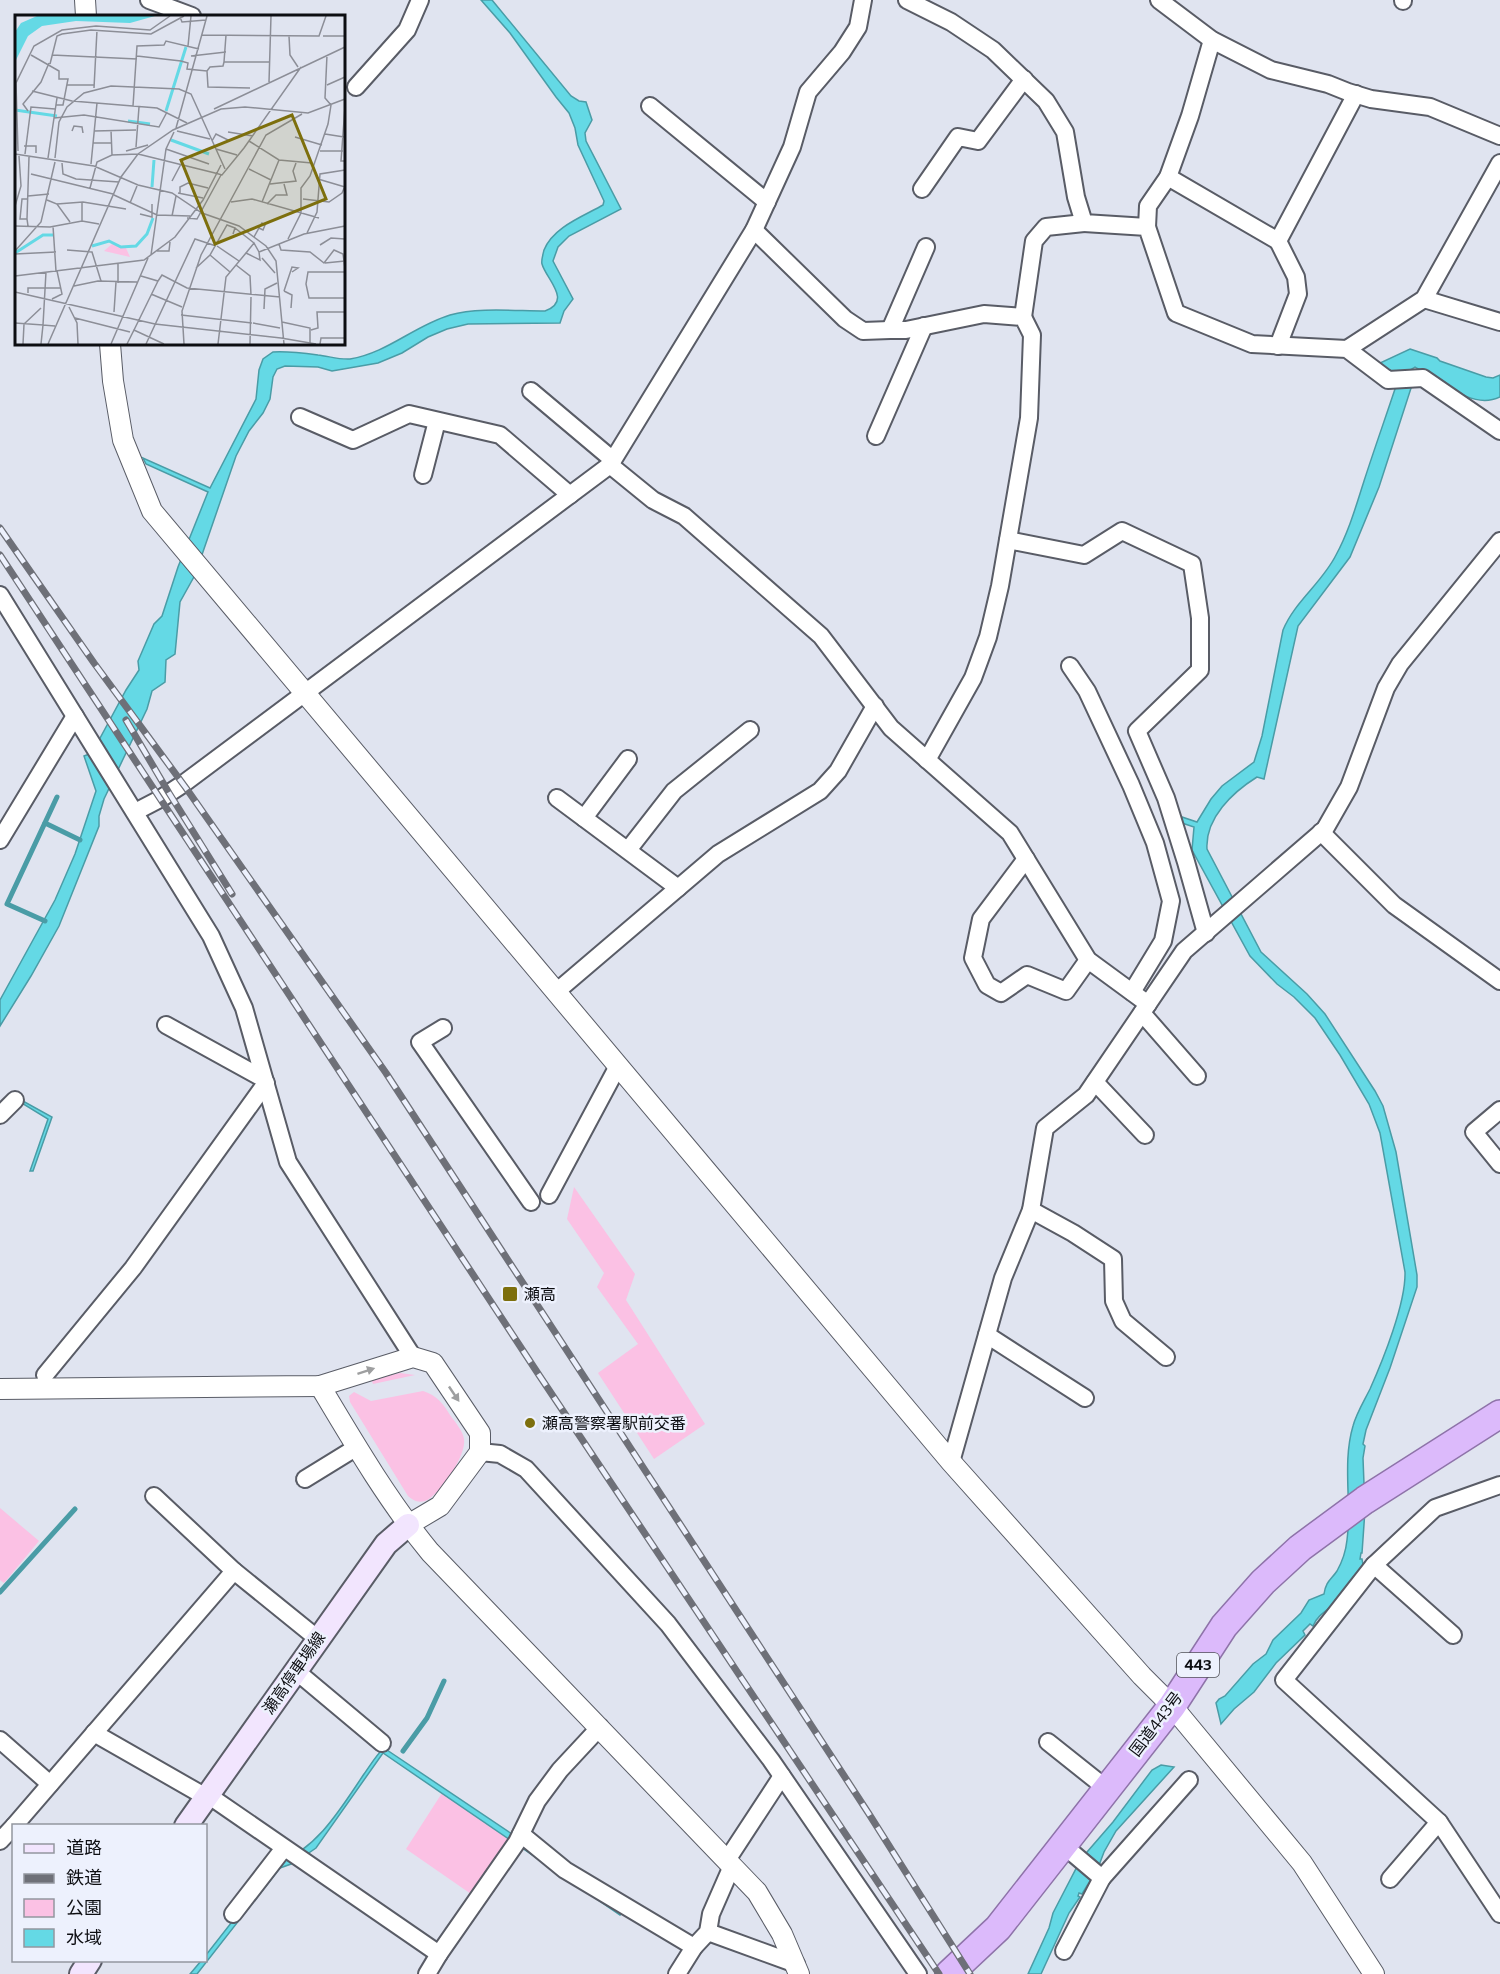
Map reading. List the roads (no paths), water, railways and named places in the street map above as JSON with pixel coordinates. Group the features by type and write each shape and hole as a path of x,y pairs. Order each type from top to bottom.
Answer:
{"highway":[{"name":"国道443号","path":"949,1974 998,1928 1172,1706 1224,1626 1263,1582 1300,1548 1365,1500 1500,1414"}],"main road":[{"name":"瀬高停車場線","path":"187,1824 386,1544 408,1525"}],"street":[{"path":"85,0 86,15"},
{"path":"149,0 189,15"},
{"path":"356,87 407,30 420,0"},
{"path":"135,812 160,800 183,784 612,463 754,230 792,147 808,92 842,52 858,27 863,0"},
{"path":"907,0 951,22 993,50 1046,101 1065,132 1076,197 1084,223"},
{"path":"1159,0 1212,40 1271,69 1328,84 1371,99 1430,107 1500,136"},
{"path":"1212,40 1190,116 1168,177 1148,206 1147,227 1176,312 1252,344 1347,349 1388,380 1424,378 1500,431"},
{"path":"922,189 957,137 978,141 1024,79"},
{"path":"1278,241 1356,94"},
{"path":"650,106 767,202"},
{"path":"1347,349 1424,300 1500,163"},
{"path":"1168,177 1278,241 1296,277 1298,294 1278,346"},
{"path":"927,760 973,678 988,638 1029,418 1032,335 1023,318 1034,241 1046,227 1084,223 1147,227"},
{"path":"754,230 845,319 862,331 906,330 984,314 1023,318"},
{"path":"890,330 926,247"},
{"path":"1424,300 1500,322"},
{"path":"876,436 924,326"},
{"path":"110,345 113,381 123,440 152,511 951,1462 1142,1676 1172,1706 1302,1863 1374,1974"},
{"path":"531,391 653,500 684,516 821,636 891,728 1010,833 1088,960 1132,992 1197,1076"},
{"path":"300,417 353,440 409,414 500,435 570,495"},
{"path":"423,475 438,421"},
{"path":"1008,540 1084,555 1122,531 1192,564 1200,618 1200,670 1137,731 1166,798 1206,933"},
{"path":"951,1462 1003,1278 1031,1210 1045,1128 1086,1095 1184,951 1325,829 1349,788 1390,680 1400,664 1500,541"},
{"path":"0,595 211,936 244,1008 288,1162 413,1357"},
{"path":"1070,666 1087,691 1131,785 1155,843 1170,901 1163,940 1132,992"},
{"path":"556,992 718,854 820,791 838,771 875,706"},
{"path":"0,840 75,716"},
{"path":"628,850 674,791 750,730"},
{"path":"584,818 628,759"},
{"path":"557,798 678,888"},
{"path":"1321,832 1394,905 1500,981"},
{"path":"1026,859 981,919 974,958 987,985 1001,993 1027,975 1066,991 1088,960"},
{"path":"166,1025 265,1081"},
{"path":"443,1028 420,1042 531,1202"},
{"path":"549,1195 618,1066"},
{"path":"45,1375 133,1268 265,1081"},
{"path":"1095,1082 1145,1135"},
{"path":"0,1115 15,1100"},
{"path":"1500,1110 1474,1132 1500,1164"},
{"path":"1031,1210 1073,1233 1113,1259 1113,1301 1123,1321 1166,1357"},
{"path":"987,1335 1085,1398"},
{"path":"0,1389 320,1386 413,1357 433,1364 480,1433 480,1452 440,1506 408,1525"},
{"path":"320,1386 408,1525 430,1552 757,1892 782,1934 797,1969"},
{"path":"305,1479 357,1447"},
{"path":"480,1452 500,1454 526,1469 668,1624 782,1776 918,1974"},
{"path":"1500,1485 1434,1508 1374,1565 1284,1680 1439,1822 1500,1914"},
{"path":"154,1496 234,1571 318,1639"},
{"path":"1374,1565 1454,1635"},
{"path":"16,1824 234,1571"},
{"path":"296,1671 382,1743"},
{"path":"427,1974 521,1834 537,1801 560,1770 600,1727"},
{"path":"94,1733 207,1796 439,1954"},
{"path":"0,1740 50,1784"},
{"path":"1048,1742 1107,1789"},
{"path":"677,1974 694,1947 708,1932 711,1914 729,1863 782,1776"},
{"path":"1064,1950 1102,1878 1189,1780"},
{"path":"1390,1879 1439,1822"},
{"path":"0,1841 12,1828"},
{"path":"521,1834 565,1870 694,1947"},
{"path":"1063,1845 1102,1878"},
{"path":"233,1914 284,1848"},
{"path":"708,1932 797,1969"}],"water":[{"path":"481,0 492,0 571,96 586,102 592,120 585,133 586,141 621,209 569,236 558,247 553,261 573,299 564,311 560,323 468,324 428,337 402,353 378,363 332,371 318,367 285,366 277,369 273,377 270,399 236,456 195,575 180,602 175,654 166,660 165,682 152,691 147,709 104,799 99,816 99,826 59,926 0,1026 0,1000 55,900 75,854 96,791 84,756 92,753 139,670 138,661 154,624 162,616 178,567 208,492 146,464 143,458 210,488 256,399 259,370 263,359 273,352 296,352 350,359 376,351 450,315 485,310 545,311 553,307 557,302 556,289 542,264 544,250 554,235 578,218 603,205 604,201 578,145 569,113 510,33"},
{"path":"1410,349 1486,377 1493,378 1500,375 1500,397 1490,400 1470,398 1460,394 1424,369 1420,370 1415,367 1410,370 1413,382 1379,487 1350,557 1298,626 1264,779 1257,777 1239,790 1222,807 1211,827 1207,849 1261,952 1307,994 1325,1014 1383,1106 1396,1152 1417,1275 1417,1287 1363,1444 1365,1446 1363,1458 1365,1510 1360,1559 1363,1565 1341,1598 1320,1616 1313,1626 1310,1624 1303,1631 1305,1635 1276,1663 1254,1692 1221,1724 1216,1703 1219,1699 1225,1696 1253,1664 1266,1654 1273,1640 1301,1613 1309,1600 1324,1594 1327,1583 1341,1564 1346,1548 1348,1526 1348,1454 1353,1426 1393,1331 1402,1299 1405,1272 1380,1133 1369,1104 1315,1018 1250,956 1192,850 1194,827 1173,820 1176,815 1197,822 1222,786 1254,762 1262,736 1283,630 1294,610 1324,574 1341,546 1395,389 1394,383 1380,363"},
{"path":"21,1100 52,1117 33,1171 30,1171 48,1119 20,1102"},
{"path":"384,1748 625,1910 620,1915 383,1753 316,1848 294,1863 280,1868 207,1961 207,1954 278,1863 305,1848 317,1837"},
{"path":"1161,1765 1174,1767 1116,1831 1098,1868 1082,1894 1079,1893 1080,1897 1069,1913 1041,1974 1028,1974 1049,1928 1053,1913 1081,1859 1113,1822 1152,1770"},
{"path":"200,1962 206,1962 197,1974 190,1974"}],"waterway":[{"path":"45,921 7,904 57,797"},
{"path":"45,823 80,840"},
{"path":"0,1592 75,1509"},
{"path":"403,1751 427,1718 444,1681"}],"railway":[{"path":"0,528 386,1073 869,1814 970,1974"},
{"path":"0,555 539,1375 939,1974"},
{"path":"126,720 232,894"}],"place":[{"name":"瀬高","path":"510,1294"},
{"name":"瀬高警察署駅前交番","path":"530,1423"}]}
